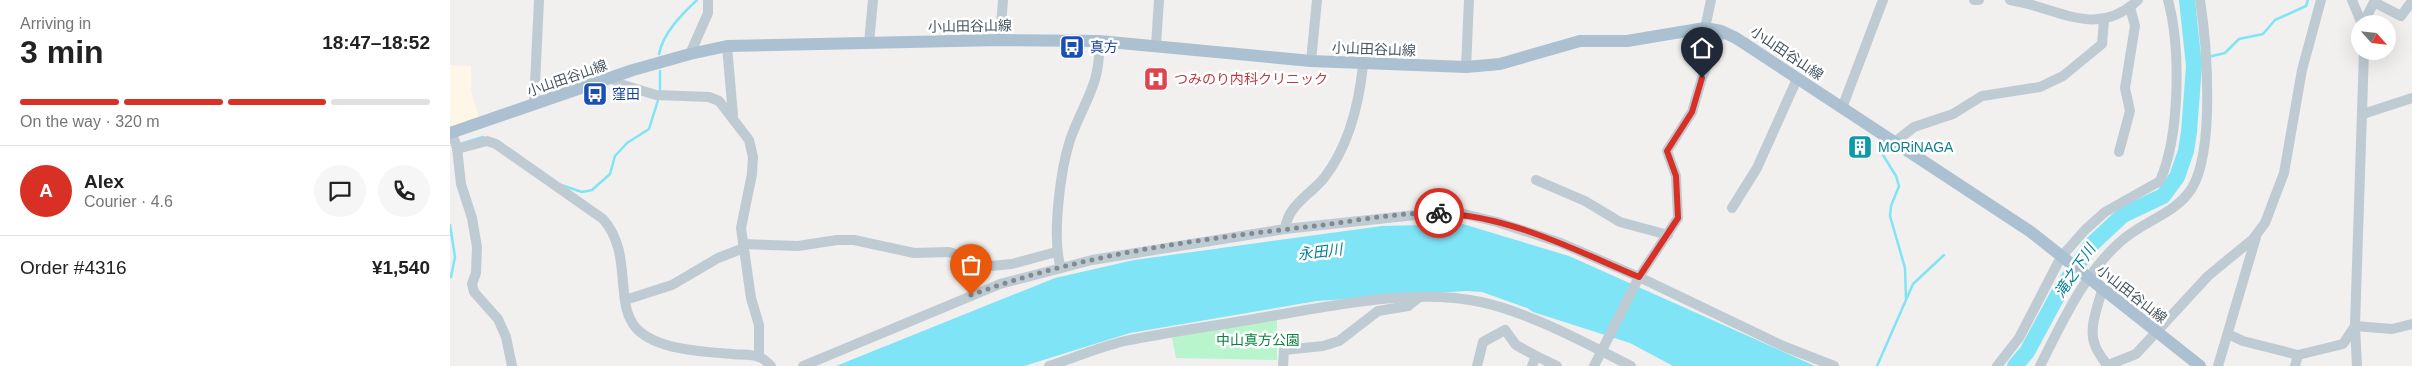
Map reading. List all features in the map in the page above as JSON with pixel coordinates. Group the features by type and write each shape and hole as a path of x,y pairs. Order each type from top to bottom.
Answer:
{"main road":[{"name":"小山田谷山線","path":"454,141 534,105 633,70 727,46 1000,40 1099,41 1156,45 1311,62 1466,67 1500,64 1580,40 1627,41 1650,39 1704,28 1722,31 1989,202 2031,232 2200,366"}],"street":[{"path":"534,105 539,0"},
{"path":"690,54 708,13 708,0"},
{"path":"869,43 873,0"},
{"path":"1000,40 1003,0"},
{"path":"1156,45 1159,0"},
{"path":"1311,62 1317,0"},
{"path":"1466,67 1469,0"},
{"path":"1704,28 1711,0"},
{"path":"1842,108 1883,0"},
{"path":"1974,0 1979,0"},
{"path":"2010,0 2074,18 2104,20 2116,17 2134,4"},
{"path":"1997,366 2019,338 2063,259 2085,230 2105,212 2160,182 2172,144 2176,55 2176,36 2168,0"},
{"path":"2040,366 2087,278 2120,242 2132,232 2171,211 2192,188 2202,161 2206,130 2205,52 2200,0"},
{"path":"2218,366 2256,236 2273,206 2284,173 2302,70 2321,0"},
{"path":"2352,0 2358,15"},
{"path":"2367,15 2374,2 2401,16 2412,2"},
{"path":"2119,152 2130,111 2125,88 2135,26 2134,4"},
{"path":"1895,142 1914,126 1953,114 1982,96 2040,87 2063,76 2102,44 2104,20"},
{"path":"1594,366 1604,350 1639,277 1678,218 1676,176 1667,151 1692,112 1702,78 1722,31"},
{"path":"1060,268 1056,252 1067,150 1096,82 1100,62 1099,41"},
{"path":"727,46 733,115 737,126 749,140 753,157 752,174 741,228 751,298 759,325 759,357"},
{"path":"2357,366 2354,326 2364,60"},
{"path":"1285,229 1286,220 1291,212 1324,177 1348,133 1357,107 1363,65"},
{"path":"613,78 620,84 660,95 709,96 720,101 733,115"},
{"path":"1732,208 1757,168 1797,79"},
{"path":"2363,114 2412,98"},
{"path":"512,366 506,337 498,319 474,292 472,284 476,272 477,247 472,218 461,184 454,141 486,141 496,144 603,219 610,227 619,248 626,310 630,321 646,338 684,348 759,357 771,366"},
{"path":"1536,180 1585,201 1620,222 1668,235"},
{"path":"803,366 957,300 1000,284 1092,260 1165,246 1285,229 1434,213 1464,214 1497,222 1552,240 1639,277 1783,346 1834,366"},
{"path":"2102,290 2094,319 2093,338 2106,366 2136,354 2208,276 2256,236"},
{"path":"625,300 672,285 718,258 744,246 798,246 837,240 854,240 914,253 949,252 991,266 999,266 1056,252"},
{"path":"1283,366 1284,350 1323,346 1339,341 1378,311 1408,306 1418,298"},
{"path":"1049,366 1124,342 1323,306 1418,298 1472,300 1504,308 1604,350 1631,366"},
{"path":"2354,326 2392,329 2412,324"},
{"path":"2228,334 2242,341 2298,354 2343,344 2354,326"},
{"path":"1477,366 1483,342 1505,330 1516,345 1534,361 1557,366"},
{"path":"2295,366 2298,354"}],"shaded area":[{"path":"450,65 471,66 471,91 479,117 450,127"}],"green space":[{"name":"中山真方公園","path":"1277,319 1277,360 1176,358 1171,333"}],"water":[{"name":"永田川","path":"1463,224 1569,256 1815,366 1673,366 1630,343 1533,312 1527,308 1482,292 1466,291 1317,301 1130,333 1024,366 836,366 1055,278 1134,260 1382,226"}],"waterway":[{"path":"659,54 669,31 697,0"},
{"name":"滝之下川","path":"2015,366 2027,352 2061,289 2091,245 2123,215 2163,196 2177,177 2186,151 2189,132 2194,66 2187,0"},
{"path":"2208,57 2225,53 2239,39 2263,34 2275,20 2306,6 2308,0"},
{"path":"2193,61 2203,59"},
{"path":"660,71 660,92"},
{"path":"561,185 582,192 592,190 610,174 615,156 627,143 649,129 659,97"},
{"path":"460,144 483,137"},
{"path":"1885,143 1883,155 1896,176 1899,186 1891,206 1890,216 1905,268 1906,299"},
{"path":"450,225 455,257 451,277"},
{"path":"1877,366 1913,284 1944,255"}],"way so far":[{"path":"971,295 1000,284 1092,260 1165,246 1285,229 1439,213"}],"place":[{"name":"真方","path":"1072,47"},
{"name":"つみのり内科クリニック","path":"1156,79"},
{"name":"窪田","path":"595,94"},
{"name":"MORiNAGA","path":"1860,147"}],"route":[{"path":"1439,213 1464,214 1525,230 1561,243 1639,277 1678,218 1676,176 1667,156 1667,151 1692,112 1702,78"}]}
